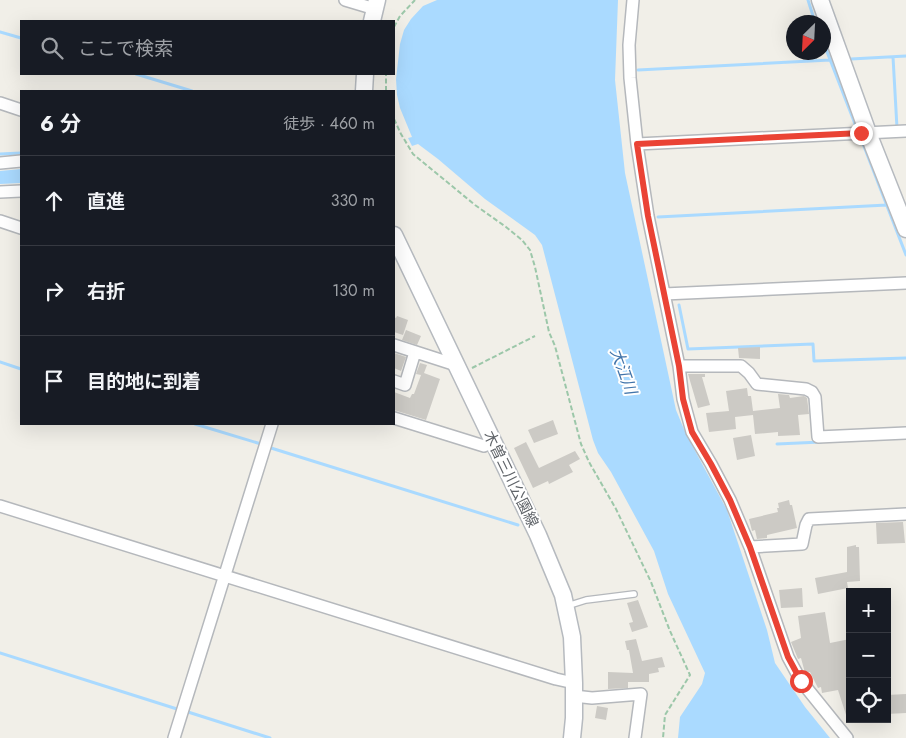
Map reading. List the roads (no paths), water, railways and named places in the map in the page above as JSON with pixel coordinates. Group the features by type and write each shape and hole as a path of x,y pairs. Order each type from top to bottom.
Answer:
{"main road":[{"path":"820,0 868,133 906,228"},
{"path":"364,90 365,75"},
{"name":"木曽三川公園線","path":"395,237 538,535 562,595 572,637 574,689 572,738"}],"street":[{"path":"345,0 375,10"},
{"path":"633,0 629,45 630,78 637,144 648,216 679,366 683,399 692,432 730,500 750,547 788,657 801,681 847,738"},
{"path":"0,103 20,110"},
{"path":"637,144 906,131"},
{"path":"0,163 20,161"},
{"path":"0,192 20,191"},
{"path":"0,221 20,228"},
{"path":"664,294 906,283"},
{"path":"395,345 459,369"},
{"path":"395,381 405,385 415,352"},
{"path":"679,366 741,366 757,384 806,389 812,392 815,397 818,437 906,433"},
{"path":"395,418 484,446 494,442"},
{"path":"174,738 272,425"},
{"path":"0,506 546,676 592,698 641,694 635,738"},
{"path":"750,547 802,544 809,519 906,514"}],"lane":[{"path":"565,606 586,600 634,594"}],"water":[{"name":"大江川","path":"437,0 618,0 615,80 625,173 676,410 686,434 727,510 767,630 775,663 805,707 830,738 678,738 680,717 702,684 705,673 668,594 654,551 611,472 598,453 593,440 542,245 535,235 485,199 438,159 418,144 412,146 408,138 412,137 400,108 397,95 396,79 400,44 404,30 411,19 423,6"},
{"path":"20,169 20,183 0,184 0,171"}],"waterway":[{"path":"808,0 813,15"},
{"path":"0,32 20,38"},
{"path":"851,59 906,56"},
{"path":"893,57 897,128"},
{"path":"830,60 857,129"},
{"path":"638,70 830,60"},
{"path":"139,75 189,90"},
{"path":"860,136 906,255"},
{"path":"0,154 20,153"},
{"path":"658,217 887,205"},
{"path":"679,305 688,349 813,344 814,361 906,358"},
{"path":"0,362 20,369"},
{"path":"198,425 261,444"},
{"path":"777,444 821,442"},
{"path":"271,448 518,525"},
{"path":"0,653 177,709"},
{"path":"188,712 270,738"}]}
